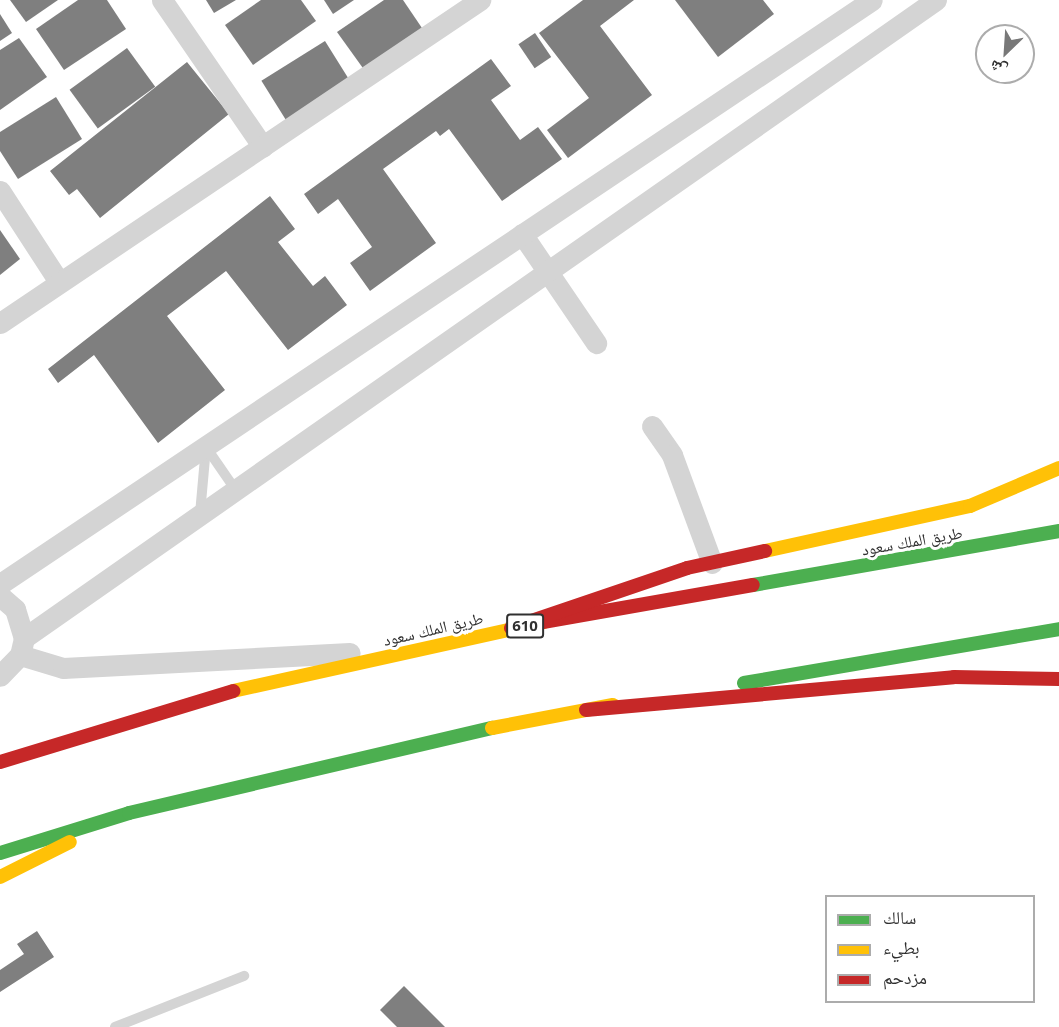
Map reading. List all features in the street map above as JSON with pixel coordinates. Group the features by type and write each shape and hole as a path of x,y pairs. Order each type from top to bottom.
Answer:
{"main road":[{"path":"512,628 712,562 970,506 1059,468"},
{"name":"طريق الملك سعود","path":"0,762 225,693 512,628 1059,531"},
{"path":"0,853 129,813 434,739 586,710 1059,629"},
{"path":"586,710 954,677 1059,679"},
{"path":"0,877 129,813"}],"street":[{"path":"162,0 262,147"},
{"path":"0,323 480,0"},
{"path":"0,584 872,0"},
{"path":"0,676 22,646 200,514 545,270 936,0"},
{"path":"0,191 59,282"},
{"path":"522,234 596,343"},
{"path":"652,426 672,455 712,562"},
{"path":"0,596 15,609 22,646"},
{"path":"22,646 63,668 420,649"}],"lane":[{"path":"200,514 206,447 235,489"},
{"path":"115,1027 244,976"}],"building":[{"path":"10,0 58,0 26,22"},
{"path":"78,0 107,0 126,29 64,70 36,29"},
{"path":"206,0 236,0 214,13"},
{"path":"261,0 301,0 316,21 253,65 225,25"},
{"path":"324,0 354,0 333,14"},
{"path":"384,0 403,0 424,31 365,71 337,32"},
{"path":"583,0 634,0 600,26 652,95 568,158 547,130 589,98 539,33"},
{"path":"675,0 763,0 774,14 718,57"},
{"path":"0,14 12,33 0,41"},
{"path":"535,33 551,57 535,68 518,44"},
{"path":"19,38 47,77 0,110 0,50"},
{"path":"325,41 351,83 287,122 261,81"},
{"path":"127,48 155,87 98,129 70,90"},
{"path":"491,59 511,86 491,100 520,140 538,127 562,159 502,201 449,129 440,136 436,131 383,169 436,243 370,291 350,263 372,247 338,199 318,214 304,194"},
{"path":"187,62 229,114 100,218 77,189 69,195 50,171"},
{"path":"56,97 82,139 18,179 0,151 0,132"},
{"path":"270,196 295,229 278,242 313,286 325,276 347,305 288,350 226,271 167,316 225,390 158,443 94,355 58,383 48,369"},
{"path":"0,230 20,259 0,275"},
{"path":"37,931 54,957 0,992 0,970 24,954 17,944"},
{"path":"404,986 445,1027 397,1027 380,1010"}],"traffic: fast":[{"path":"753,585 1059,531"},
{"path":"744,683 1059,629"},
{"path":"0,853 129,813 492,728"}],"traffic: slow":[{"path":"765,551 970,506 1059,468"},
{"path":"233,691 543,622"},
{"path":"492,728 613,705"},
{"path":"0,877 70,842"}],"traffic: jam":[{"path":"511,628 687,568 765,551"},
{"path":"543,622 753,585"},
{"path":"586,710 954,677 1059,679"},
{"path":"0,762 233,691"}]}
